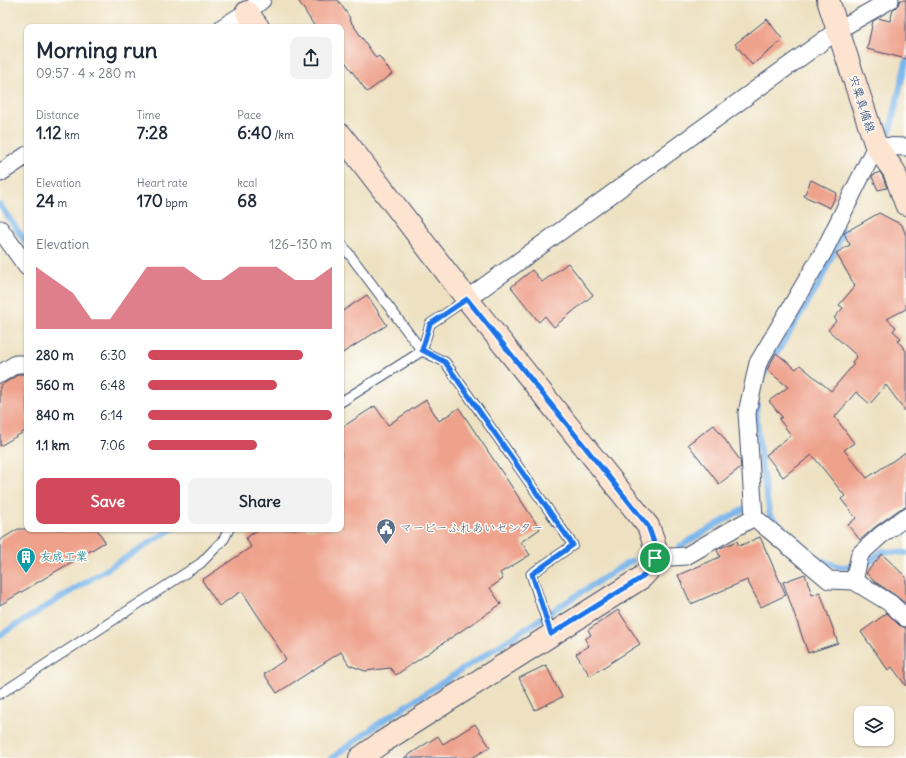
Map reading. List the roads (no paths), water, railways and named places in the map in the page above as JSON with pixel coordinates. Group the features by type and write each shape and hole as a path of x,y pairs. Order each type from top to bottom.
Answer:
{"street":[{"name":"宍粟真備線","path":"828,0 876,146 894,171 906,204"},
{"path":"467,299 838,30 890,0"},
{"path":"230,24 256,13"},
{"path":"344,139 467,299 648,526 655,543 655,558 650,568 641,578 547,622 360,758"},
{"path":"906,147 876,146 824,251 758,363 748,413 754,517 829,580 854,581 890,602 906,618"},
{"path":"0,173 24,157"},
{"path":"0,229 24,264"},
{"path":"0,374 16,364 24,364"},
{"path":"655,558 686,556 754,517"},
{"path":"854,581 860,554 881,535 906,517"}],"lane":[{"path":"344,247 422,350 445,362 573,545 532,574 547,622"},
{"path":"344,400 422,350 430,324 467,299"},
{"path":"0,694 202,563 224,539 228,532"}],"waterway":[{"path":"884,144 889,135 906,62"},
{"path":"0,205 24,240"},
{"path":"762,381 762,377 819,284 844,230"},
{"path":"757,404 756,411 761,462 770,516 817,559 841,567 866,565 882,551 906,553"},
{"path":"680,546 745,508"},
{"path":"0,635 167,532"},
{"path":"332,758 381,722 632,561"}],"place":[{"name":"マービーふれあいセンター","path":"386,545"},
{"name":"友成工業","path":"26,574"}]}
